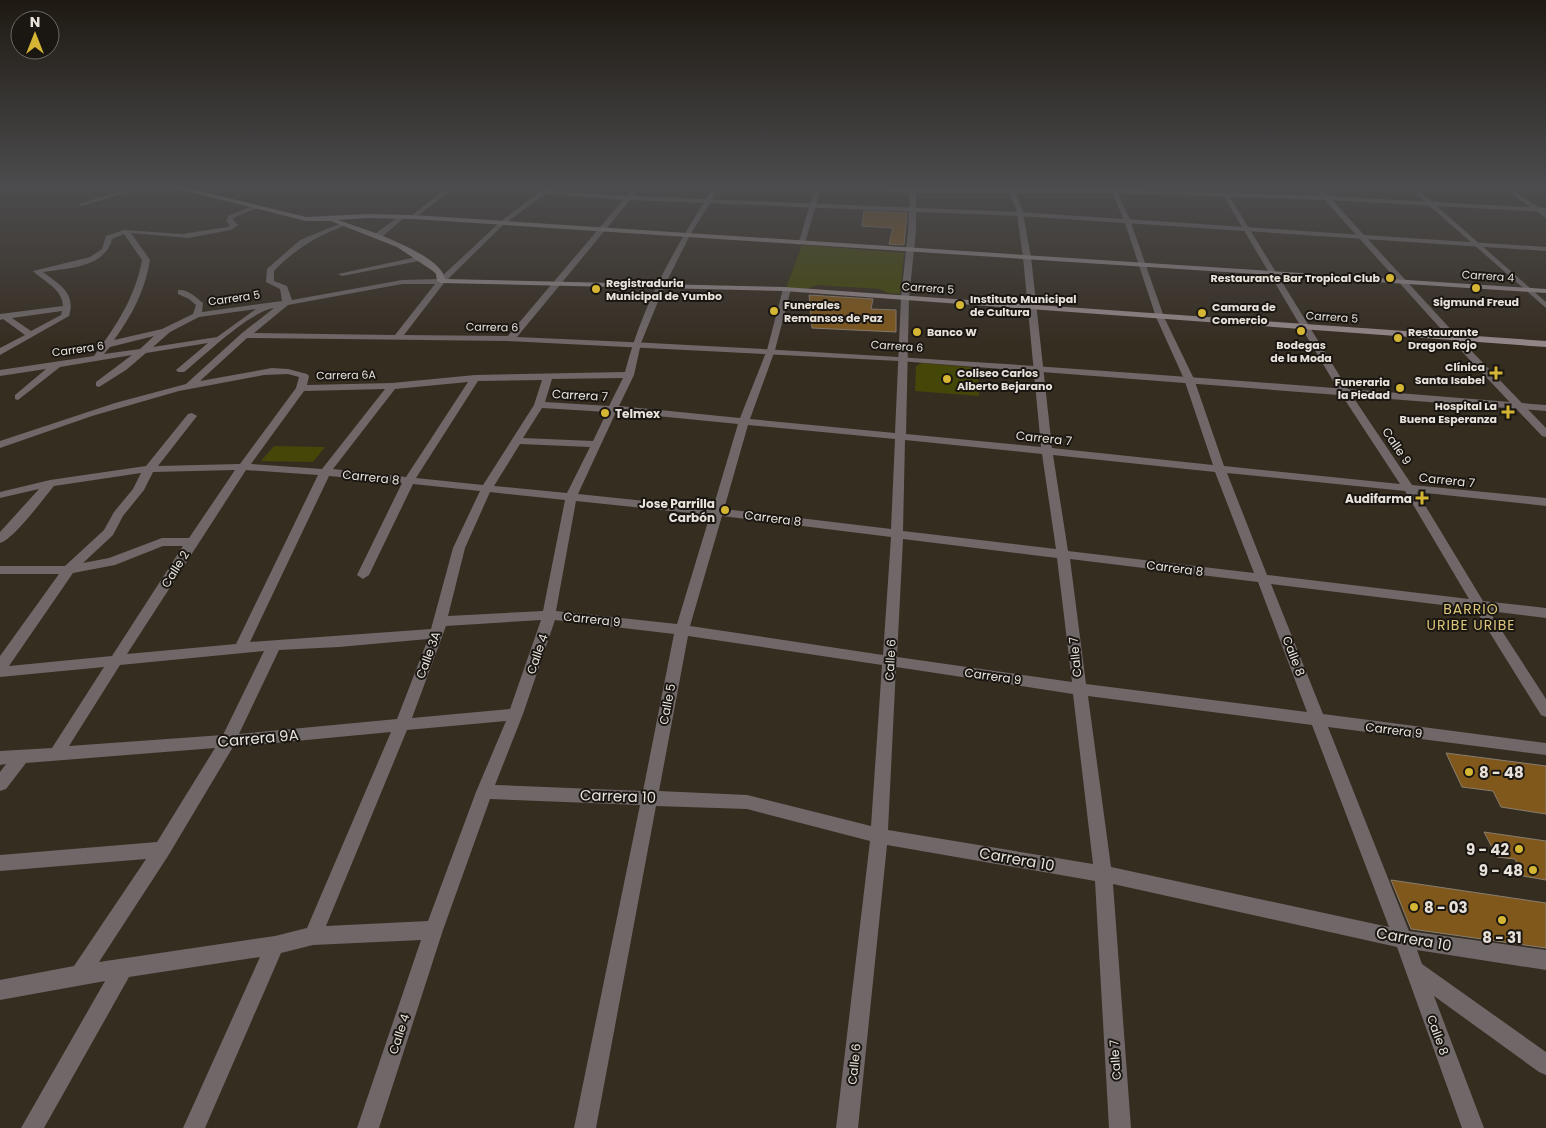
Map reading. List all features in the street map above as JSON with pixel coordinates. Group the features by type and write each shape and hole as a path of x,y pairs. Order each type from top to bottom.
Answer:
{"main road":[{"path":"389,240 421,258 440,273 441,281"},
{"name":"Carrera 4","path":"753,240 1546,291"},
{"name":"Carrera 5","path":"441,281 787,290 1546,344"}],"street":[{"path":"0,352 65,316 68,308 67,299 62,290 36,271 83,263 105,250 109,240"},
{"path":"97,358 134,304 144,275 146,260 131,240"},
{"path":"288,302 284,288 270,282 270,271 297,244 307,240"},
{"path":"398,337 441,281 484,240"},
{"path":"510,339 592,240"},
{"name":"Calle 4","path":"368,1128 434,930 484,792 516,714 550,615 571,497 629,375 638,343 660,287 684,240"},
{"name":"Calle 6","path":"847,1128 879,836 897,533 905,298 910,240"},
{"name":"Calle 7","path":"1024,240 1040,366 1047,451 1063,554 1078,689 1103,874 1120,1128"},
{"name":"Calle 8","path":"1135,240 1160,317 1189,379 1220,469 1403,939 1473,1128"},
{"name":"Calle 9","path":"1255,240 1344,391 1409,489 1478,605 1546,711"},
{"path":"1364,240 1453,337 1546,434"},
{"path":"1390,240 1546,249"},
{"path":"1471,240 1546,306"},
{"path":"342,274 421,258"},
{"path":"181,370 252,314 275,304 402,282 441,281"},
{"name":"Calle 5","path":"585,1128 682,630 744,422 771,350 787,290"},
{"path":"181,292 192,297 200,305 197,315"},
{"path":"189,386 245,335 288,302"},
{"name":"Carrera 5","path":"167,330 197,315 275,304"},
{"path":"1,316 68,308"},
{"path":"1,316 30,334"},
{"path":"106,346 139,339 167,330"},
{"path":"99,384 145,351 167,330"},
{"name":"Carrera 6","path":"245,335 510,339 771,350 1040,366 1546,408"},
{"name":"Carrera 6","path":"5,372 219,339"},
{"path":"18,397 57,364"},
{"name":"Carrera 6A","path":"0,445 84,415 189,386 271,371 296,372 304,376 301,388 392,386 475,378 629,375"},
{"path":"0,380 5,372"},
{"name":"Calle 3A","path":"313,936 402,725 438,627 459,548 488,488 539,405 548,377"},
{"path":"362,575 409,481 475,378"},
{"path":"240,649 325,472 392,386"},
{"name":"Calle 2","path":"56,754 192,542 243,467 301,388"},
{"name":"Carrera 7","path":"539,405 614,409 1546,502"},
{"path":"0,667 68,570 108,532 141,484 148,469 192,416"},
{"path":"517,441 596,444"},
{"name":"Carrera 8","path":"0,495 50,483 148,469 243,467 325,472 717,512 1546,613"},
{"path":"0,539 14,526 50,483"},
{"path":"0,570 68,570 111,562 162,542 192,542"},
{"name":"Carrera 9","path":"0,672 274,645 339,642 438,627 550,615 682,630 1078,689 1546,749"},
{"path":"80,975 162,850 228,741 274,645"},
{"name":"Carrera 9A","path":"0,758 228,741 516,714"},
{"path":"0,784 23,755"},
{"name":"Carrera 10","path":"484,792 747,802 879,836 1103,874 1403,939 1546,960"},
{"path":"0,863 162,850"},
{"path":"0,990 80,975 274,945 313,936 434,930"},
{"path":"194,1128 274,945"},
{"path":"32,1128 123,969"},
{"path":"1414,970 1546,1065"}],"shaded area":[{"path":"802,245 904,253 900,294 888,293 880,289 817,285 807,289 786,288"},
{"name":"Coliseo Carlos Alberto Bejarano","path":"922,363 978,368 979,396 915,391 916,366"},
{"path":"274,446 325,447 313,462 261,461"}],"building":[{"path":"890,240 905,240 904,245 889,244"},
{"path":"809,295 873,299 871,309 896,310 896,332 812,328"},
{"path":"1446,753 1546,766 1546,814 1501,807 1493,791 1462,787"},
{"name":"9 - 42","path":"1484,832 1546,841 1546,880 1523,876 1515,859 1497,857"},
{"path":"1391,880 1546,903 1546,948 1411,929"}],"place":[{"name":"Restaurante Bar Tropical Club","path":"1390,278"},
{"name":"Sigmund Freud","path":"1476,288"},
{"name":"Registraduria Municipal de Yumbo","path":"596,289"},
{"name":"Instituto Municipal de Cultura","path":"960,305"},
{"name":"Funerales Remansos de Paz","path":"774,311"},
{"name":"Camara de Comercio","path":"1202,313"},
{"name":"Bodegas de la Moda","path":"1301,331"},
{"name":"Banco W","path":"917,332"},
{"name":"Restaurante Dragon Rojo","path":"1398,338"},
{"name":"Clínica Santa Isabel","path":"1496,373"},
{"name":"Coliseo Carlos Alberto Bejarano","path":"947,379"},
{"name":"Funeraria la Piedad","path":"1400,388"},
{"name":"Hospital La Buena Esperanza","path":"1508,412"},
{"name":"Telmex","path":"605,413"},
{"name":"Audifarma","path":"1422,498"},
{"name":"Jose Parrilla Carbón","path":"725,510"},
{"name":"8 - 48","path":"1469,772"},
{"name":"9 - 42","path":"1519,849"},
{"name":"9 - 48","path":"1533,870"},
{"name":"8 - 03","path":"1414,907"},
{"name":"8 - 31","path":"1502,920"}],"district":[{"name":"BARRIO URIBE URIBE","path":"1471,618"}]}
